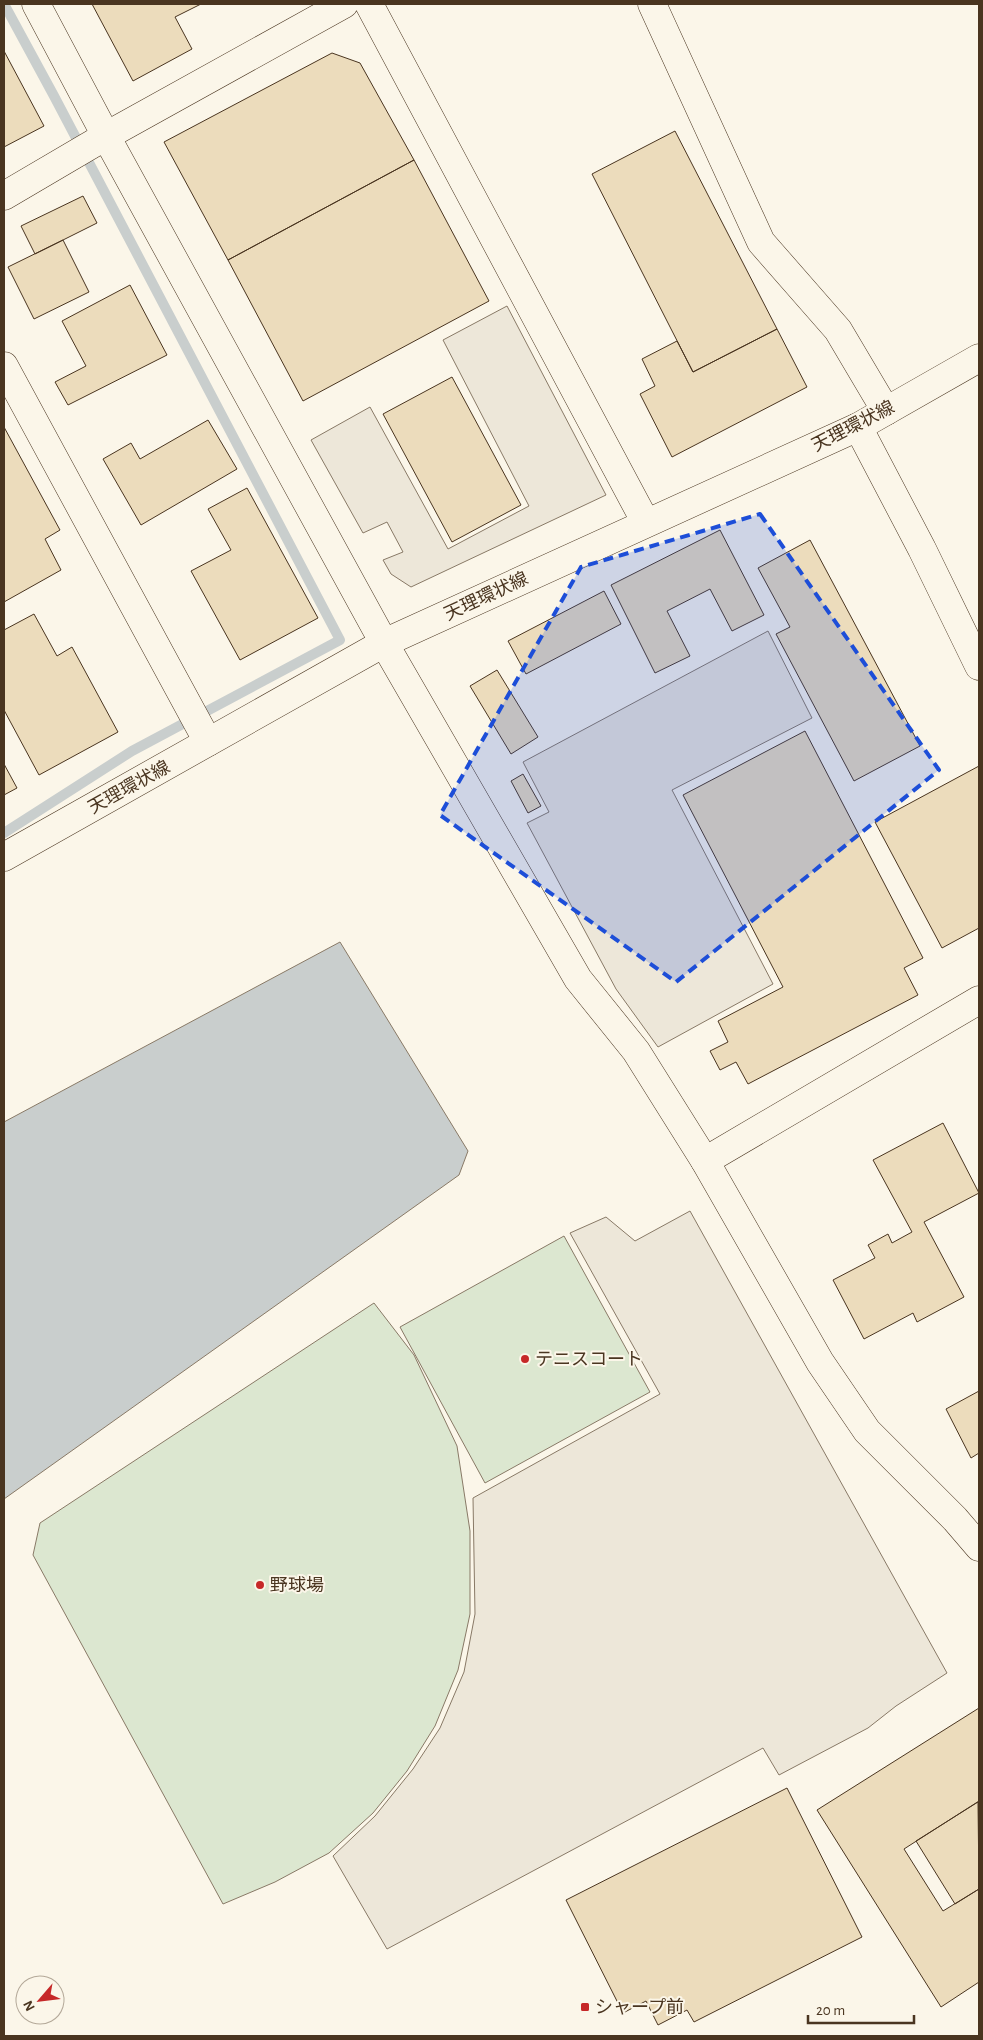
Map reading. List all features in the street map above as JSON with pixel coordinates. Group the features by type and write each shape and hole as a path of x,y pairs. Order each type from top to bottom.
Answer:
{"street":[{"path":"36,4 106,136 384,643 578,979 636,1051 705,1161 820,1362 867,1431 955,1519 979,1547"},
{"path":"4,196 106,136 344,4"},
{"path":"369,4 646,523"},
{"path":"652,4 761,242 838,330 886,411"},
{"name":"天理環状線","path":"4,857 384,643 858,427 979,358"},
{"path":"4,366 208,742"},
{"path":"858,427 922,549 979,666"},
{"path":"705,1161 979,1000"}],"highlighted area":[{"path":"760,514 939,770 676,982 440,815 581,567"}],"green space":[{"name":"テニスコート","path":"564,1236 650,1392 485,1483 400,1327"},
{"name":"野球場","path":"374,1303 414,1355 457,1446 470,1531 470,1614 458,1670 435,1726 407,1771 373,1813 329,1853 275,1882 223,1904 33,1555 40,1523"}],"shaded area":[{"path":"507,306 606,495 411,587 391,574 383,560 403,552 387,522 363,533 311,440 370,407 448,549 529,506 443,340"},
{"path":"768,631 812,718 672,790 773,984 658,1047 616,989 527,823 549,812 523,762"},
{"path":"340,942 468,1151 459,1175 4,1499 4,1122"},
{"path":"690,1211 947,1673 896,1706 868,1728 779,1775 763,1748 387,1949 333,1856 375,1816 413,1769 440,1728 464,1672 475,1614 473,1498 660,1394 570,1233 606,1217 635,1241"}],"building":[{"path":"92,4 201,4 175,17 192,49 133,81"},
{"path":"4,51 44,126 4,147"},
{"path":"332,53 360,63 414,160 228,260 164,142"},
{"path":"675,131 777,329 693,372 592,174"},
{"path":"414,160 489,301 303,401 228,260"},
{"path":"83,196 97,223 35,254 21,226"},
{"path":"63,240 89,292 34,319 8,267"},
{"path":"130,285 167,355 68,405 55,382 86,366 62,321"},
{"path":"777,329 807,387 672,457 640,394 655,386 642,359 677,341 693,372"},
{"path":"452,377 521,505 452,542 383,414"},
{"path":"208,420 237,469 141,525 103,459 131,443 140,459"},
{"path":"4,427 60,530 45,539 61,570 4,602"},
{"path":"247,488 318,618 240,660 191,571 231,550 208,509"},
{"path":"720,530 764,615 732,631 710,589 667,611 690,656 655,673 611,585"},
{"path":"810,540 920,746 854,781 776,634 790,627 758,568"},
{"path":"604,591 621,624 526,674 508,641"},
{"path":"34,614 57,656 72,647 118,732 39,775 4,710 4,630"},
{"path":"497,670 538,737 511,754 470,686"},
{"path":"805,731 923,958 904,968 918,995 748,1084 736,1062 720,1070 710,1051 728,1042 718,1021 783,987 683,795"},
{"path":"4,764 17,788 4,795"},
{"path":"979,766 979,928 942,948 875,822"},
{"path":"523,774 541,806 528,813 511,781"},
{"path":"943,1123 979,1193 924,1222 964,1297 917,1322 913,1313 864,1339 833,1280 875,1258 868,1245 888,1234 892,1243 912,1232 873,1160"},
{"path":"979,1391 979,1453 971,1458 946,1409"},
{"path":"979,1708 979,1801 904,1849 943,1911 979,1889 979,1982 941,2007 817,1810"},
{"path":"787,1788 862,1937 694,2022 687,2010 658,2025 646,2001 623,2013 566,1900"},
{"path":"978,1802 979,1889 955,1904 916,1841"}],"waterway":[{"path":"4,4 340,640 132,751 4,833"}],"place":[{"name":"テニスコート","path":"525,1359"},
{"name":"野球場","path":"260,1585"},
{"name":"シャープ前","path":"585,2007"}]}
